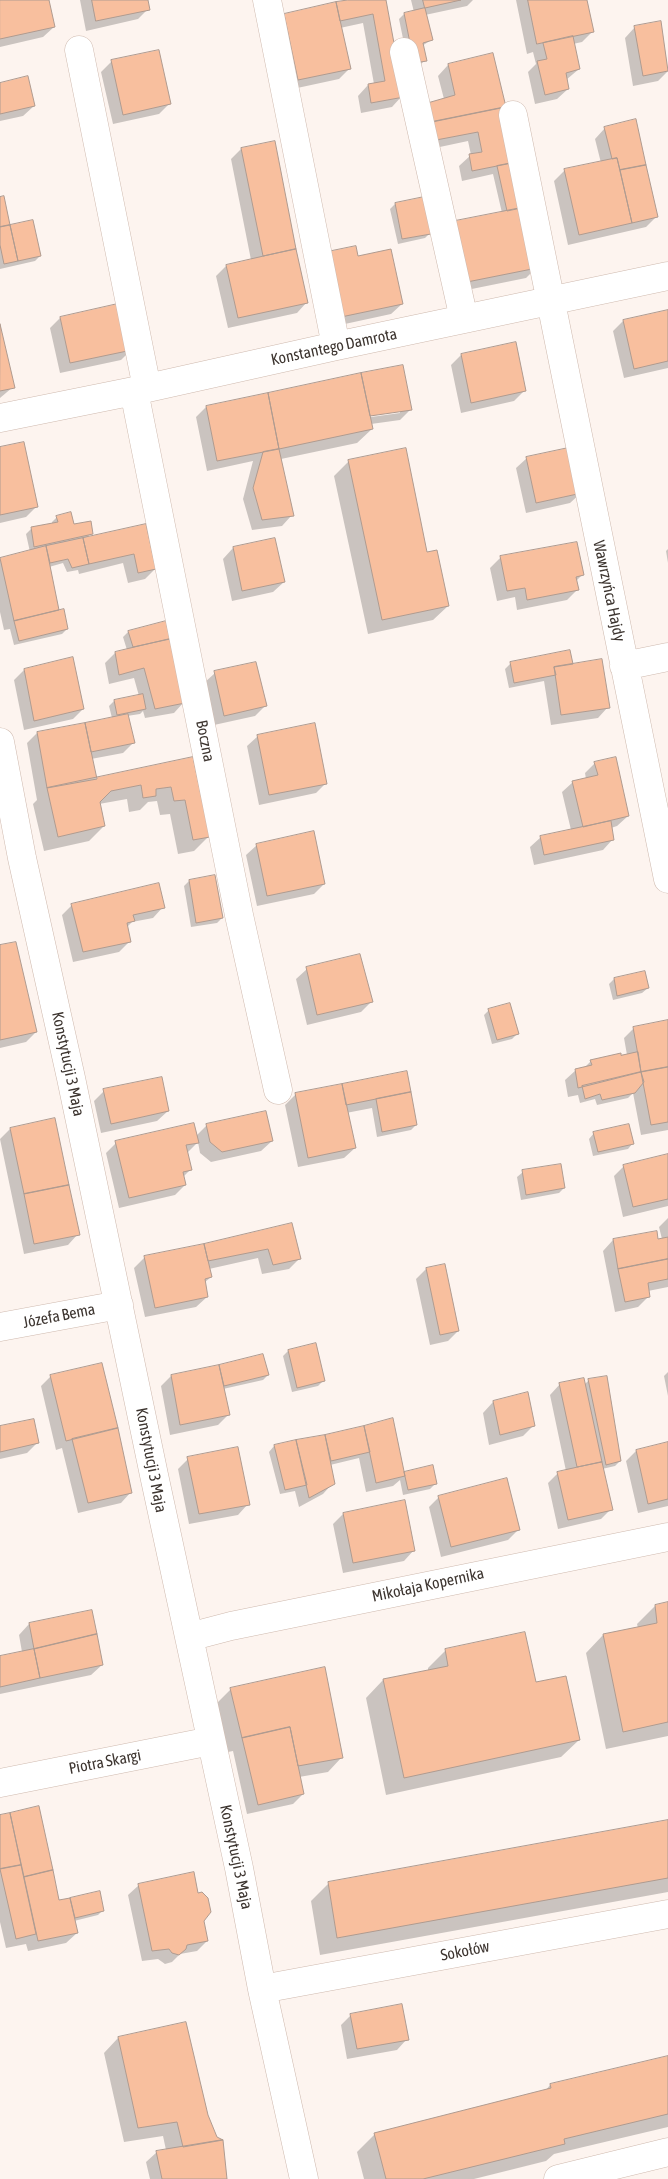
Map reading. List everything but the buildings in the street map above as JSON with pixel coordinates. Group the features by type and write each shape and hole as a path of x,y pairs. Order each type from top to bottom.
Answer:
{"street":[{"path":"267,0 336,346"},
{"name":"Boczna","path":"79,50 140,390 240,915 278,1090"},
{"path":"404,52 464,319"},
{"name":"Wawrzyńca Hajdy","path":"513,115 668,879"},
{"name":"Konstantego Damrota","path":"0,418 140,390 336,346 668,276"},
{"path":"624,666 668,657"},
{"name":"Konstytucji 3 Maja","path":"0,742 11,861 119,1305 262,1988 304,2179"},
{"name":"Józefa Bema","path":"0,1327 119,1305"},
{"name":"Mikołaja Kopernika","path":"188,1637 240,1624 668,1536"},
{"name":"Piotra Skargi","path":"0,1783 211,1741"},
{"name":"Sokołów","path":"262,1988 668,1914"},
{"path":"558,2179 668,2152"}]}
